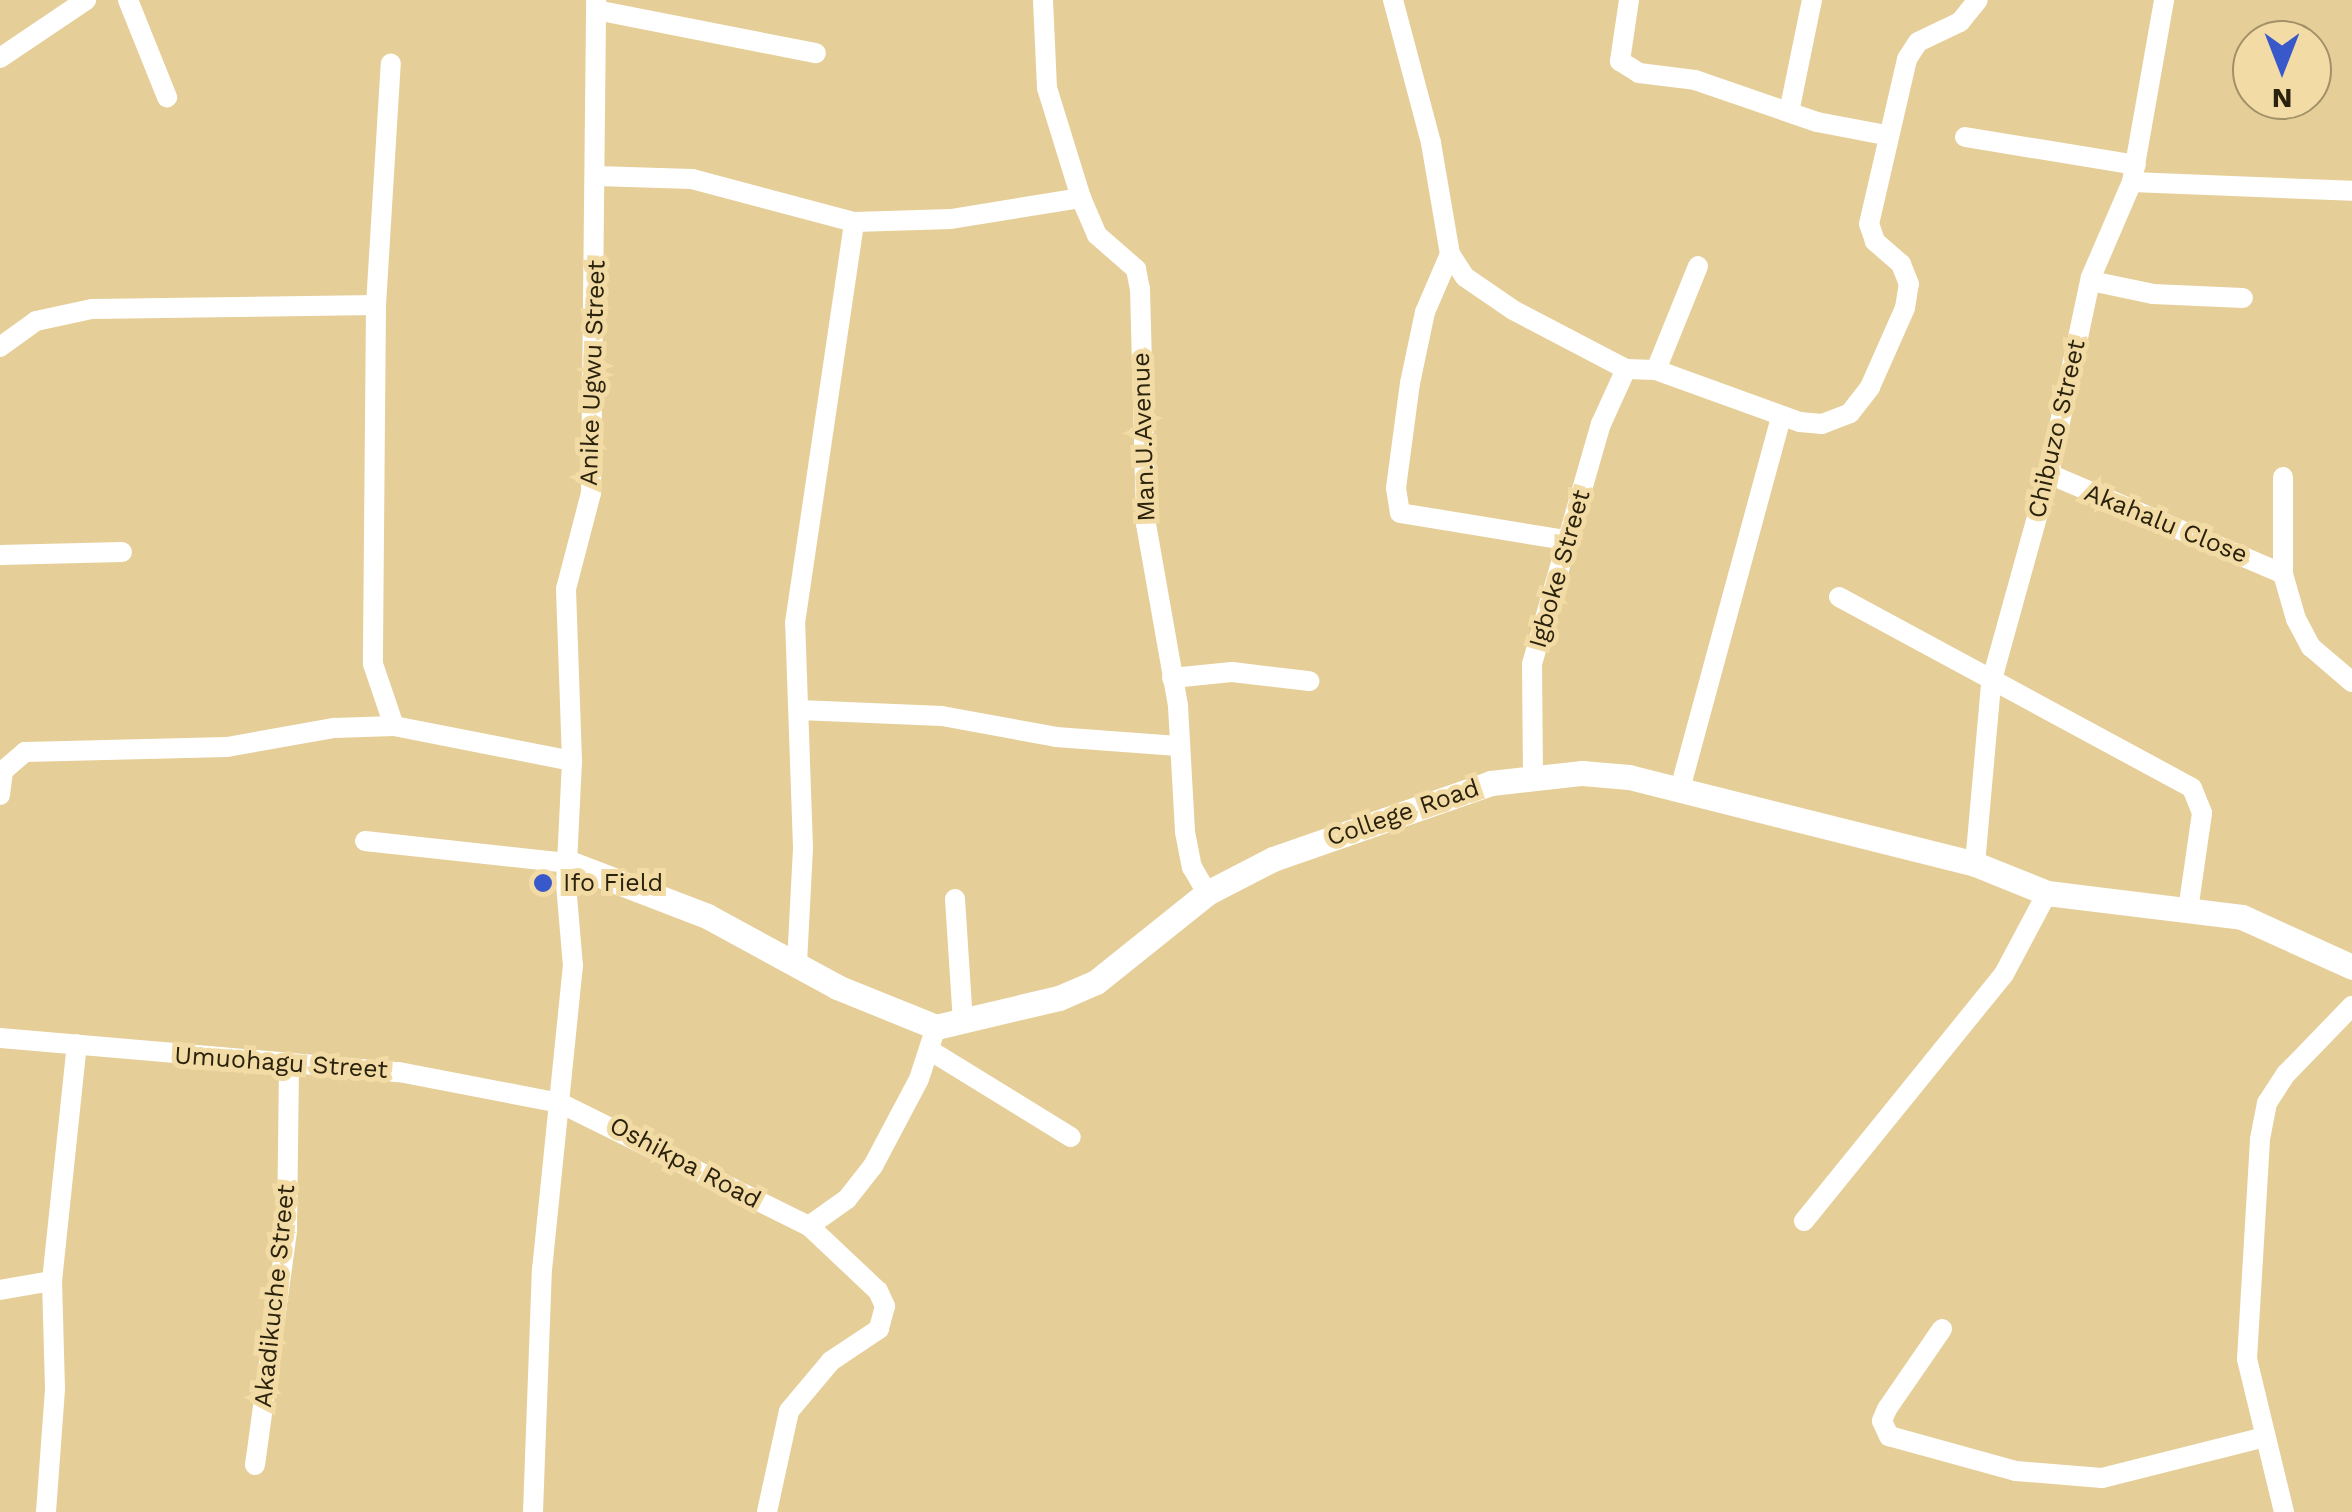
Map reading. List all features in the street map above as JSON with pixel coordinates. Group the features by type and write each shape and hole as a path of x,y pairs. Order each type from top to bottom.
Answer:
{"main road":[{"name":"College Road","path":"934,1039 964,1022 1096,982 1207,894 1273,859 1412,805 1533,777 1582,772 1680,789 1975,864 2047,893 2188,910 2270,925 2352,966"},
{"path":"569,864 708,916 906,1018 934,1039"}],"street":[{"path":"0,58 86,0"},
{"path":"128,0 167,97"},
{"name":"Man.U.Avenue","path":"1043,0 1047,88 1081,198 1097,236 1136,269 1140,289 1146,524 1172,678 1192,867 1207,894"},
{"path":"1393,0 1431,142 1450,254 1464,277 1513,310 1626,369 1656,370 1781,416 1822,424 1850,413 1870,388 1905,308 1909,284 1901,264 1874,241 1869,224 1884,135 1912,51 1960,22 1978,0"},
{"path":"1628,0 1620,61 1639,73 1695,80 1788,112 1884,135"},
{"path":"1788,112 1812,0"},
{"name":"Chibuzo Street","path":"1975,864 1990,683 2049,474 2091,281 2134,174 2164,0"},
{"path":"607,4 816,53"},
{"name":"Anike Ugwu Street","path":"533,1512 542,1270 573,966 566,588 591,493 596,176 607,4"},
{"path":"391,63 376,305 373,664 394,726"},
{"path":"1965,137 2134,174 2352,191"},
{"path":"596,176 692,179 854,222 952,219 1081,198"},
{"path":"797,963 803,848 795,623 854,222"},
{"path":"1450,254 1425,312 1410,383 1396,488 1400,513 1571,541"},
{"path":"1656,370 1698,266"},
{"path":"2091,281 2153,294 2243,298"},
{"path":"4,335 58,314 135,305 376,305"},
{"name":"Igboke Street","path":"1533,777 1532,664 1571,541 1601,424 1626,369"},
{"path":"1680,789 1781,416"},
{"name":"Akahalu Close","path":"2049,474 2283,574"},
{"path":"2283,477 2283,574 2311,647 2352,682"},
{"path":"0,555 122,552"},
{"path":"1839,597 1990,683 2192,788 2202,813 2188,910"},
{"path":"1172,678 1232,672 1308,681"},
{"path":"799,710 942,716 1056,738 1178,746"},
{"path":"0,795 3,771 25,752 158,752 394,726 572,761"},
{"path":"364,841 569,864"},
{"path":"1804,1222 2004,974 2047,893"},
{"path":"955,899 964,1022"},
{"path":"2284,1512 2247,1359 2268,1102 2352,1006"},
{"name":"Umuohagu Street","path":"0,1038 290,1066 399,1072 560,1103"},
{"path":"809,1226 848,1198 874,1166 934,1039 1072,1137"},
{"path":"46,1512 56,1388 52,1281 77,1044"},
{"name":"Akadikuche Street","path":"255,1465 287,1230 290,1066"},
{"name":"Oshikpa Road","path":"560,1103 809,1226 878,1291 885,1306 879,1329 831,1361 789,1411 767,1512"},
{"path":"0,1290 52,1281"},
{"path":"1942,1329 1887,1409 1882,1421 1889,1436 2016,1471 2102,1478 2265,1437"}],"place":[{"name":"Ifo Field","path":"543,883"}]}
